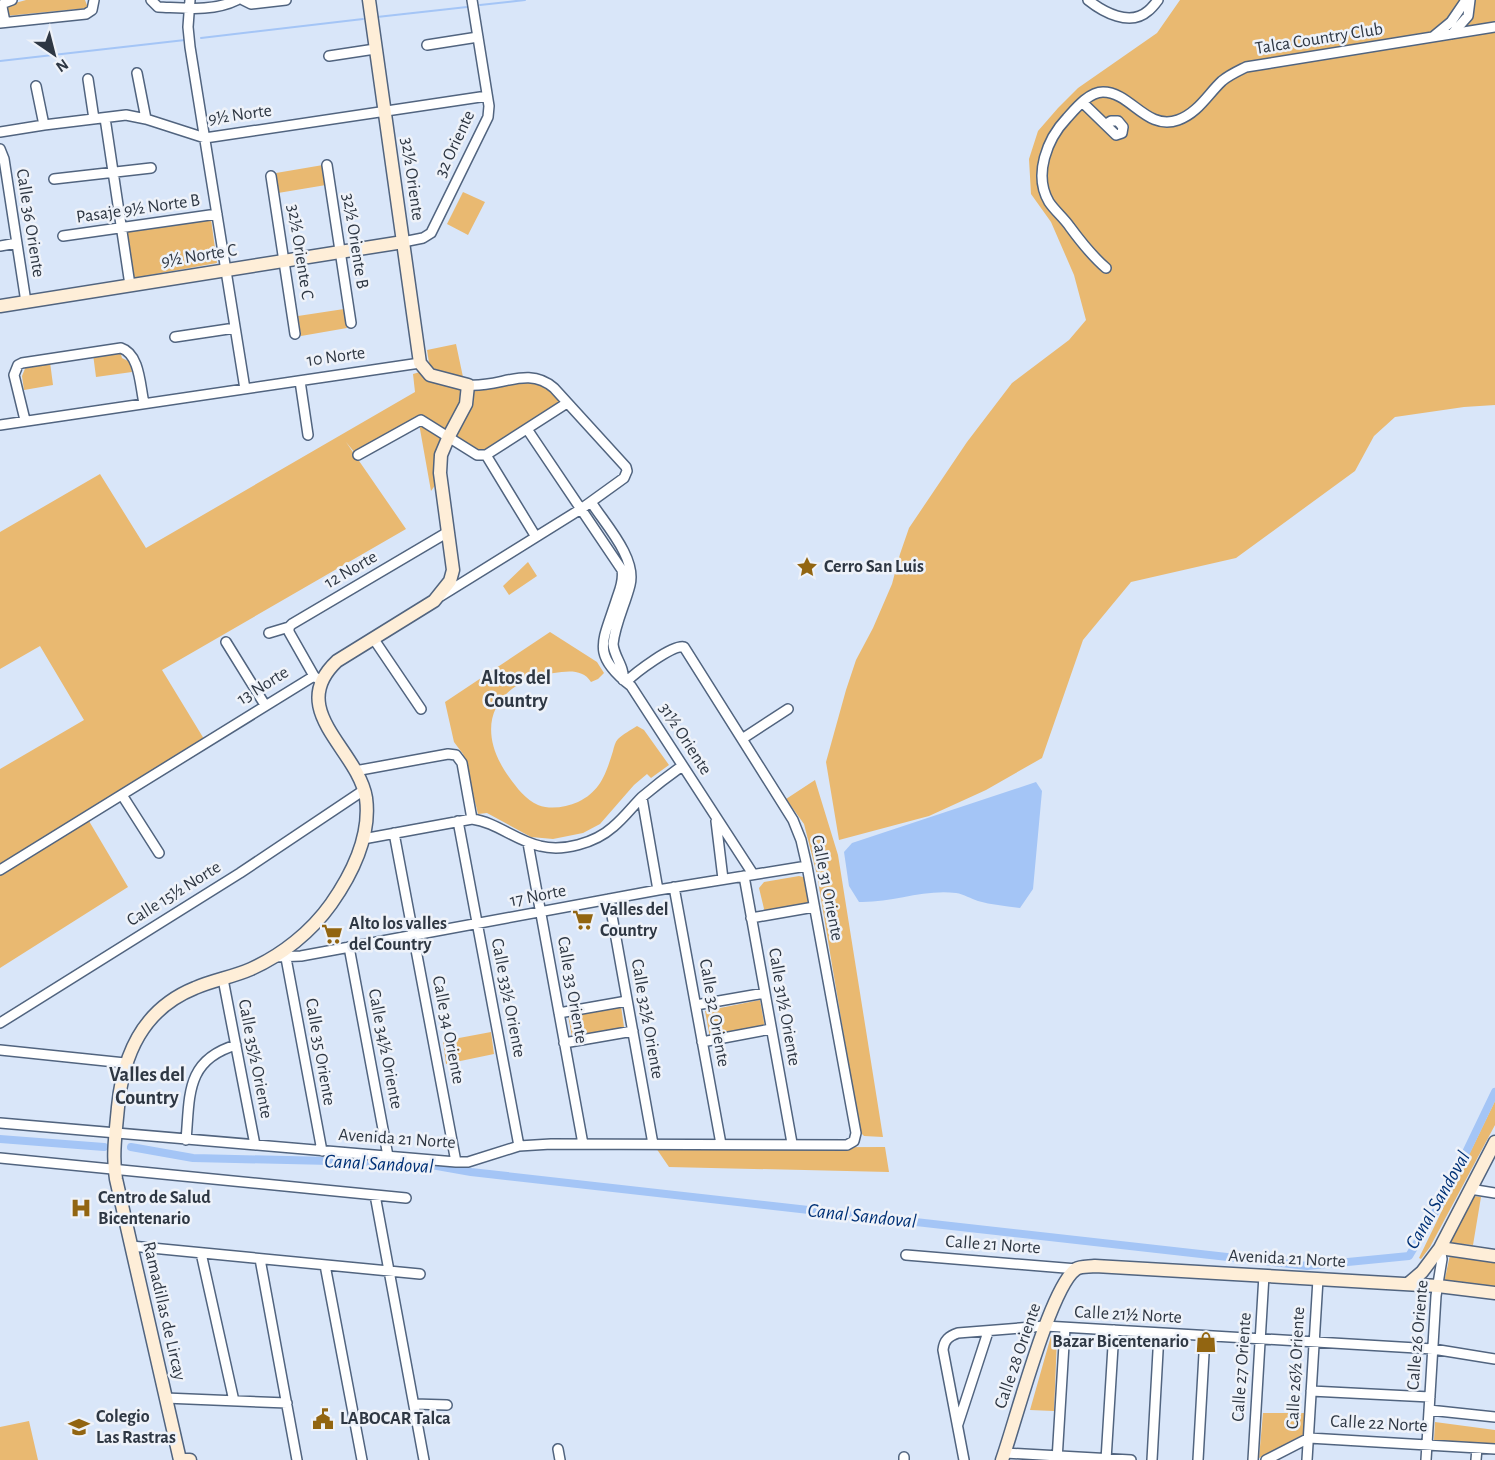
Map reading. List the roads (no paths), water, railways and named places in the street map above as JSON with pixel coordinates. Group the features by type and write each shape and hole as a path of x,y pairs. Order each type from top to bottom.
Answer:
{"street":[{"path":"12,0 4,3 2,7 3,22 84,14 93,5"},
{"path":"152,2 158,8 190,4 217,7 237,0"},
{"path":"243,0 251,4 286,0"},
{"name":"32½ Oriente","path":"369,0 420,363"},
{"name":"32 Oriente","path":"403,242 426,237 433,230 488,117 489,109 472,0"},
{"path":"1092,1 1106,12 1116,16 1134,17 1147,12 1158,0"},
{"path":"1433,37 1444,28 1468,0"},
{"path":"1452,34 1465,20 1470,9 1468,0"},
{"path":"190,4 190,46 244,389"},
{"path":"1455,15 1465,20"},
{"name":"Talca Country Club","path":"1106,268 1089,252 1049,201 1044,189 1042,173 1050,141 1060,125 1089,96 1102,92 1120,98 1150,118 1163,122 1177,120 1195,111 1224,79 1246,67 1495,27"},
{"path":"427,45 478,37"},
{"path":"329,56 375,50"},
{"path":"137,73 146,119"},
{"path":"88,79 94,119"},
{"path":"36,86 44,124"},
{"name":"9½ Norte","path":"0,132 44,124 126,116 146,119 205,138 487,96"},
{"path":"1083,102 1106,124"},
{"path":"105,118 130,285"},
{"name":"Calle 36 Oriente","path":"0,149 4,159 4,188 26,302"},
{"name":"32½ Oriente B","path":"327,165 351,323"},
{"path":"54,179 151,168"},
{"name":"32½ Oriente C","path":"272,176 295,334"},
{"name":"Pasaje 9½ Norte B","path":"63,236 217,214"},
{"name":"9½ Norte C","path":"0,306 403,242"},
{"path":"0,246 16,243"},
{"path":"175,337 235,328"},
{"path":"25,420 14,375 18,365 47,358 121,348 131,353 144,403"},
{"path":"358,455 421,420 477,455 486,455 567,403 548,383 534,377 486,386 468,385 430,375 420,363"},
{"name":"10 Norte","path":"0,424 420,363"},
{"path":"300,381 309,435"},
{"path":"434,601 450,581 453,570 440,473 441,455 466,404 468,385"},
{"name":"13 Norte","path":"0,870 265,705 318,679 337,661 581,509 624,478 627,475 626,467 567,403"},
{"path":"527,429 627,573"},
{"path":"486,455 536,537"},
{"path":"591,502 627,558 627,573"},
{"name":"12 Norte","path":"269,633 289,627 448,532"},
{"name":"31½ Oriente","path":"627,573 603,645 606,662 615,674 631,686 716,819 748,875"},
{"path":"289,627 289,632 318,679 318,700 322,717 364,790"},
{"path":"373,638 421,709"},
{"path":"226,642 265,705"},
{"name":"Calle 31 Oriente","path":"624,681 675,647 681,646 687,650 793,820 801,840 807,866 856,1133"},
{"path":"742,739 788,709"},
{"path":"355,771 448,754 458,756 463,765 472,819"},
{"path":"363,839 472,819 481,820 528,843 548,848 568,846 589,841 614,827 642,798 682,766"},
{"name":"Ramadillas de Lircay","path":"180,1460 114,1169 120,1090 125,1063 138,1036 162,1008 186,992 280,957 329,907 350,871 363,839 366,813 364,790"},
{"name":"Calle 15½ Norte","path":"0,1023 240,873 364,790"},
{"path":"122,795 159,853"},
{"path":"642,798 658,890"},
{"name":"31½ Oriente","path":"716,819 723,879"},
{"name":"Calle 33½ Oriente","path":"458,822 519,1146"},
{"name":"Calle 34 Oriente","path":"394,833 456,1162"},
{"name":"Calle 33 Oriente","path":"528,843 583,1144"},
{"name":"17 Norte","path":"280,957 349,947 674,887 807,866"},
{"name":"Calle 31½ Oriente","path":"748,875 751,918 792,1143"},
{"name":"Calle 32 Oriente","path":"674,887 721,1144"},
{"name":"Calle 32½ Oriente","path":"609,899 653,1144"},
{"path":"751,918 814,907"},
{"name":"Calle 34½ Oriente","path":"349,947 388,1156"},
{"name":"Calle 35 Oriente","path":"280,957 322,1151"},
{"name":"Calle 35½ Oriente","path":"223,979 255,1145"},
{"path":"696,1005 765,993"},
{"path":"559,1013 627,1001"},
{"path":"702,1042 771,1029"},
{"path":"564,1043 633,1031"},
{"path":"186,1140 191,1090 196,1073 214,1054 236,1045"},
{"path":"0,1050 125,1063"},
{"name":"Avenida 21 Norte","path":"0,1123 456,1162 468,1162 519,1146 792,1143 847,1145 854,1141 856,1133"},
{"path":"1408,1284 1422,1272 1440,1248 1495,1143"},
{"path":"0,1158 405,1198"},
{"path":"1470,1189 1495,1192"},
{"path":"375,1195 424,1460"},
{"path":"131,1246 420,1275"},
{"path":"1440,1248 1495,1256"},
{"name":"Calle 26 Oriente","path":"1426,1460 1438,1286 1442,1259 1440,1248"},
{"path":"201,1253 234,1401"},
{"name":"Calle 21 Norte","path":"906,1255 1077,1269"},
{"path":"260,1259 297,1460"},
{"path":"325,1265 362,1460"},
{"name":"Avenida 21 Norte","path":"1077,1269 1095,1266 1264,1275 1438,1286 1495,1293"},
{"name":"Calle 28 Oriente","path":"1004,1456 1045,1326 1063,1285 1077,1269"},
{"name":"Calle 27 Oriente","path":"1253,1460 1264,1275"},
{"name":"Calle 26½ Oriente","path":"1307,1460 1318,1279"},
{"name":"Calle 21½ Norte","path":"964,1460 943,1350 944,1343 952,1335 958,1333 1045,1326 1433,1349 1495,1359"},
{"path":"1057,1458 1065,1328"},
{"path":"1106,1459 1113,1330"},
{"path":"958,1426 988,1332"},
{"path":"1152,1460 1158,1333"},
{"path":"1198,1460 1206,1336"},
{"path":"1311,1390 1430,1397"},
{"path":"165,1398 287,1403"},
{"path":"414,1404 447,1405"},
{"path":"1429,1410 1495,1417"},
{"name":"Calle 22 Norte","path":"1266,1460 1308,1438 1495,1449"},
{"path":"1476,1460 1477,1448"},
{"path":"558,1449 560,1460"},
{"path":"1004,1456 1131,1460"},
{"path":"180,1460 190,1460"}],"water":[{"path":"1036,782 1042,791 1033,889 1020,908 988,904 959,894 944,892 859,902 849,886 844,852 852,843"}],"waterway":[{"path":"480,5 525,0"},
{"path":"377,17 467,7"},
{"path":"201,38 363,19"},
{"path":"0,61 185,40"},
{"name":"Canal Sandoval","path":"131,1147 193,1158 420,1163 471,1172 1307,1266 1409,1256 1447,1192 1495,1092"},
{"name":"Canal Sandoval","path":"0,1139 104,1147"}],"place":[{"name":"Cerro San Luis","path":"807,567"},
{"name":"Valles del Country","path":"583,920"},
{"name":"Alto los valles del Country","path":"332,934"},
{"name":"Centro de Salud Bicentenario","path":"81,1208"},
{"name":"Bazar Bicentenario","path":"1206,1342"},
{"name":"LABOCAR Talca","path":"323,1419"},
{"name":"Colegio Las Rastras","path":"79,1427"}],"district":[{"name":"Altos del Country","path":"516,690"},
{"name":"Valles del Country","path":"147,1086"}]}
